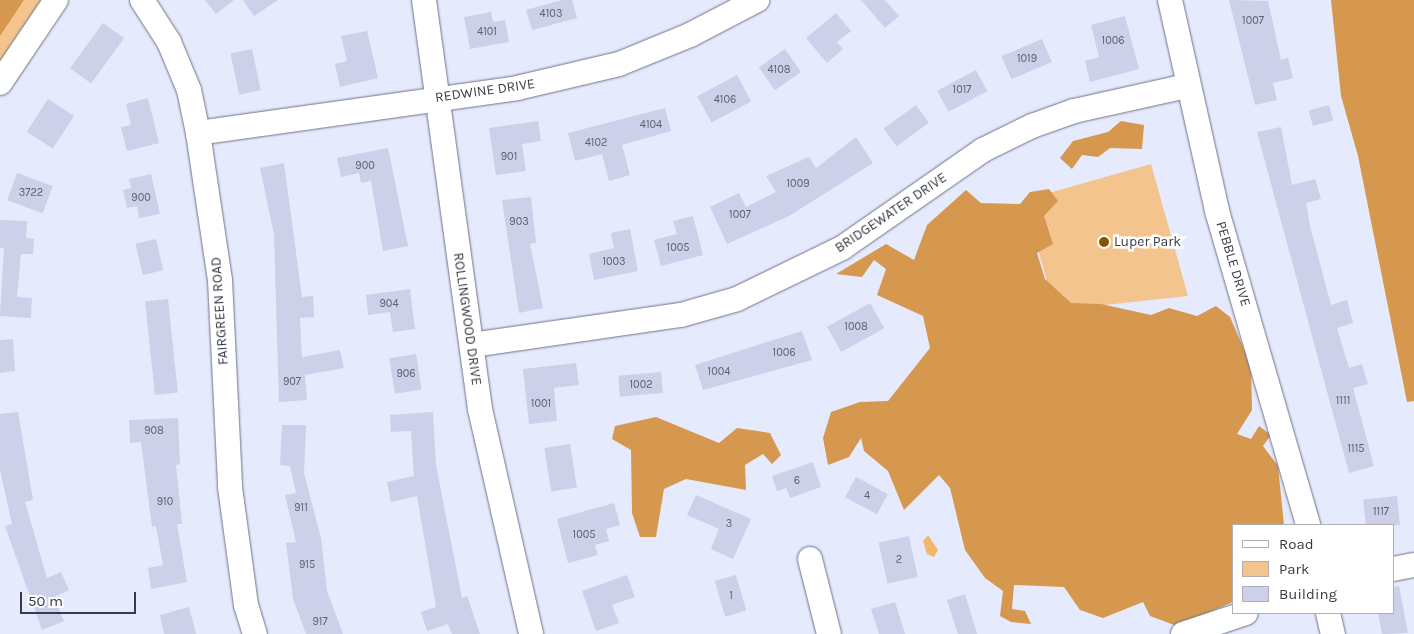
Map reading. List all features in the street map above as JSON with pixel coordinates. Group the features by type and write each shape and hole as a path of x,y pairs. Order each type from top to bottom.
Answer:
{"street":[{"path":"0,83 56,0"},
{"name":"FAIRGREEN ROAD","path":"142,0 169,42 189,90 198,133 220,280 230,487 246,605 256,634"},
{"name":"ROLLINGWOOD DRIVE","path":"424,0 435,98 480,409 531,634"},
{"name":"REDWINE DRIVE","path":"198,133 435,98 518,88 619,64 690,35 757,0"},
{"name":"PEBBLE DRIVE","path":"1170,0 1187,86 1217,211 1308,524"},
{"name":"BRIDGEWATER DRIVE","path":"472,345 681,315 737,299 842,248 983,150 1032,126 1074,111 1187,86"},
{"path":"810,559 829,634"},
{"path":"1394,569 1414,565"},
{"path":"1183,634 1243,614"},
{"path":"1328,614 1333,634"}],"green space":[{"path":"0,0 42,0 0,67"},
{"name":"Luper Park","path":"1151,164 1188,296 1096,306 1063,304 1048,285 1024,200"}],"shaded area":[{"path":"0,0 24,0 0,36"},
{"path":"1331,0 1414,0 1414,401 1407,402 1358,156 1341,96"},
{"path":"1121,121 1144,125 1142,149 1110,148 1098,157 1082,155 1072,169 1060,158 1073,141 1108,132"},
{"path":"1049,189 1058,201 1044,216 1053,244 1037,253 1045,279 1071,303 1101,304 1151,315 1169,308 1197,316 1216,306 1230,317 1251,365 1252,410 1237,434 1251,439 1259,426 1271,435 1263,446 1278,466 1284,524 1232,524 1232,602 1177,626 1150,616 1143,602 1103,618 1080,610 1064,587 1014,585 1012,609 1025,611 1031,624 1011,622 1000,616 1003,591 985,578 965,550 950,488 939,475 904,510 888,471 864,451 861,438 849,457 828,465 823,438 831,412 860,402 888,401 930,348 923,316 877,295 886,269 874,260 862,277 836,274 886,244 914,260 927,225 966,190 981,203 1020,204 1030,192"},
{"path":"656,417 719,443 737,428 770,433 781,455 772,464 763,454 745,465 746,490 686,479 664,489 656,537 640,537 632,513 631,450 612,439 615,426"},
{"path":"928,535 938,550 934,557 927,554 923,541"}],"building":[{"path":"205,0 234,0 216,14"},
{"path":"243,0 278,0 254,16"},
{"path":"562,0 572,0 577,18 532,30 526,10"},
{"path":"861,0 885,0 899,16 885,28"},
{"path":"1229,0 1268,1 1281,60 1288,58 1293,78 1273,83 1277,100 1255,105"},
{"path":"491,12 493,22 505,20 509,42 470,49 464,17"},
{"path":"836,13 851,31 837,42 843,49 827,63 806,38"},
{"path":"1125,16 1139,69 1090,82 1085,61 1099,57 1091,25"},
{"path":"103,23 124,38 91,84 70,68"},
{"path":"367,31 378,78 340,87 335,64 347,61 341,36"},
{"path":"1042,39 1052,62 1011,79 1001,56"},
{"path":"252,49 261,90 239,95 230,54"},
{"path":"785,49 801,72 775,90 759,67"},
{"path":"976,70 987,91 948,112 937,91"},
{"path":"737,75 751,101 711,123 697,96"},
{"path":"148,98 159,143 127,151 121,127 131,125 126,104"},
{"path":"48,99 74,116 53,149 27,132"},
{"path":"916,105 929,123 897,146 884,129"},
{"path":"1329,105 1333,120 1313,126 1309,110"},
{"path":"665,108 671,131 622,145 630,175 609,181 602,154 575,161 568,133"},
{"path":"538,121 541,141 522,144 526,171 496,175 489,128"},
{"path":"1281,127 1292,185 1315,179 1321,199 1306,203 1310,226 1331,305 1347,300 1353,323 1337,328 1349,368 1362,364 1368,384 1353,388 1374,466 1349,473 1257,132"},
{"path":"856,137 873,163 789,216 727,244 710,207 739,193 746,207 776,192 766,176 809,157 816,168"},
{"path":"388,148 408,246 383,251 371,181 361,183 359,173 341,177 337,158"},
{"path":"284,163 302,297 313,296 314,317 300,318 302,357 340,350 344,368 305,375 307,400 279,402 274,235 260,168"},
{"path":"17,173 53,186 43,213 7,200"},
{"path":"151,174 160,214 139,218 137,206 127,208 123,190 131,188 129,179"},
{"path":"531,197 536,243 530,244 543,308 519,313 502,200"},
{"path":"693,216 703,255 661,266 654,240 677,234 673,221"},
{"path":"0,220 27,221 26,238 34,239 33,254 21,254 17,297 32,298 31,318 0,316 4,248 0,248"},
{"path":"630,229 638,271 594,280 589,254 614,248 611,233"},
{"path":"156,239 163,270 143,275 136,244"},
{"path":"410,289 415,329 393,332 390,312 368,315 366,295"},
{"path":"168,299 178,392 155,395 145,301"},
{"path":"870,303 884,328 841,352 827,327"},
{"path":"802,331 812,360 703,390 695,365"},
{"path":"13,339 15,371 0,373 0,340"},
{"path":"416,354 422,390 395,394 389,358"},
{"path":"576,363 579,385 554,388 557,421 529,424 523,369"},
{"path":"661,372 663,393 620,397 618,376"},
{"path":"18,412 33,500 25,502 47,578 61,572 69,590 54,597 64,621 42,630 5,526 12,524 0,470 0,414"},
{"path":"433,412 436,465 462,598 467,596 480,634 452,634 448,624 427,631 421,612 436,607 417,496 391,502 387,482 414,476 411,431 391,432 390,415"},
{"path":"178,418 180,464 176,465 182,524 177,524 187,582 151,589 148,568 163,565 156,526 152,527 141,442 130,443 129,420"},
{"path":"282,425 306,425 304,473 321,538 327,591 343,634 306,634 293,599 286,543 296,542 285,495 296,493 290,466 280,465"},
{"path":"570,444 577,487 551,492 544,448"},
{"path":"813,462 821,487 790,498 786,488 777,491 772,476"},
{"path":"856,477 888,494 877,514 845,497"},
{"path":"696,495 751,519 733,559 711,549 719,529 687,515"},
{"path":"1397,496 1400,525 1366,524 1363,500"},
{"path":"614,503 620,525 606,529 609,541 595,545 598,555 568,563 557,519"},
{"path":"909,536 918,577 887,584 879,542"},
{"path":"627,575 635,597 612,605 619,623 596,631 582,591"},
{"path":"736,575 746,611 725,617 715,581"},
{"path":"1399,586 1408,633 1382,634 1378,614 1394,614 1394,587"},
{"path":"965,594 977,634 958,634 947,600"},
{"path":"895,602 905,634 879,634 871,609"},
{"path":"189,607 196,634 164,634 160,615"}],"place":[{"name":"Luper Park","path":"1104,242"}]}
